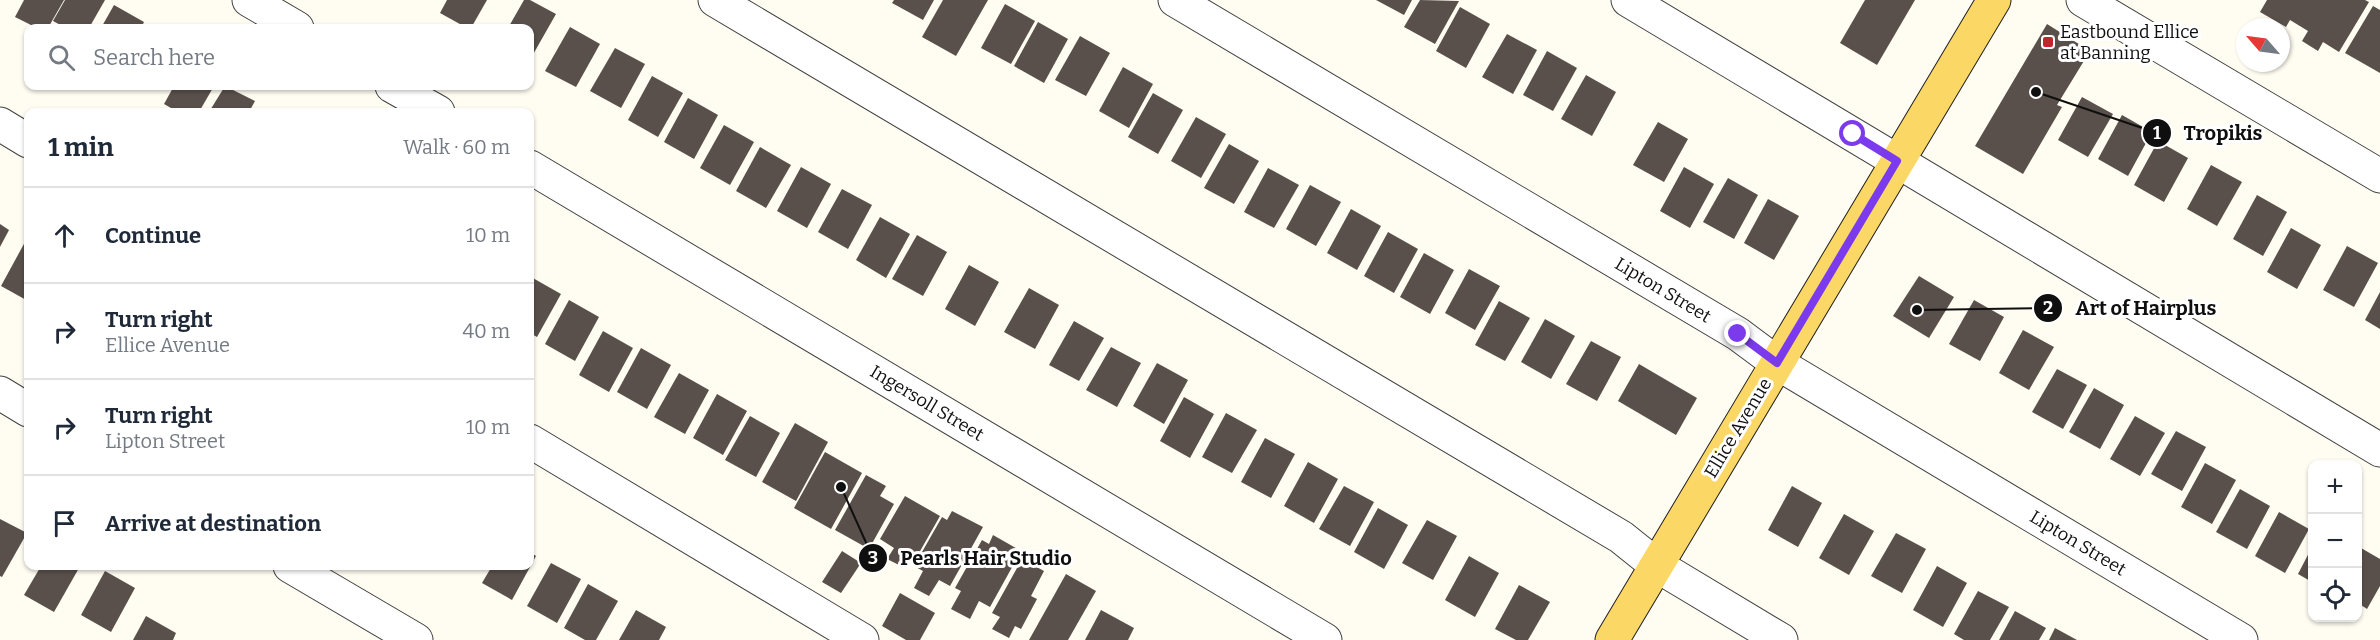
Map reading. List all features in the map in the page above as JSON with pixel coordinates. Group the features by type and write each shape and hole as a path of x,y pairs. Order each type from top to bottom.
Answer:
{"main road":[{"name":"Ellice Avenue","path":"1611,640 1994,0"}],"street":[{"path":"249,0 290,24"},
{"path":"715,0 1621,537 1656,565 1781,640"},
{"name":"Lipton Street","path":"1175,0 1738,334 1777,363 2241,640"},
{"path":"1628,0 2380,450"},
{"path":"2082,0 2380,176"},
{"path":"399,90 431,108"},
{"path":"0,124 24,139"},
{"name":"Ingersoll Street","path":"534,169 1325,640"},
{"path":"0,393 24,408"},
{"path":"534,443 862,640"},
{"path":"297,570 416,640"}],"building":[{"path":"24,0 64,0 50,24 29,24 15,17"},
{"path":"65,0 105,0 91,24 59,24 53,21"},
{"path":"447,0 487,0 473,24 460,24 440,13"},
{"path":"524,0 530,0 556,14 534,53 534,24 510,24"},
{"path":"894,0 934,0 923,20 892,3"},
{"path":"943,0 988,0 956,56 922,37"},
{"path":"1376,0 1412,0 1404,15"},
{"path":"1420,0 1459,1 1435,44 1404,27"},
{"path":"1865,0 1915,0 1877,65 1840,43"},
{"path":"2267,0 2365,0 2369,2 2339,52 2323,42 2318,51 2302,41 2308,31 2290,18 2270,18 2260,12"},
{"path":"1005,4 1035,21 1011,64 981,48"},
{"path":"114,5 144,22 143,24 103,24"},
{"path":"2373,6 2380,10 2380,73 2345,53"},
{"path":"1460,7 1490,24 1466,68 1436,51"},
{"path":"1038,22 1068,39 1044,83 1014,66"},
{"path":"2047,24 2090,51 2057,105 2062,107 2023,174 1975,146"},
{"path":"570,27 600,44 576,87 545,71"},
{"path":"1507,34 1537,50 1513,94 1482,77"},
{"path":"1080,36 1110,53 1086,96 1055,80"},
{"path":"615,48 645,64 621,108 590,91"},
{"path":"1547,51 1577,68 1553,111 1523,95"},
{"path":"1123,67 1153,84 1129,128 1099,111"},
{"path":"1586,75 1616,92 1592,136 1561,119"},
{"path":"652,76 683,93 658,137 628,120"},
{"path":"172,90 212,90 201,108 171,108 164,104"},
{"path":"223,90 233,90 255,101 251,108 211,108"},
{"path":"1153,93 1183,110 1158,154 1128,137"},
{"path":"2082,97 2113,114 2088,157 2058,140"},
{"path":"688,98 718,115 694,159 664,142"},
{"path":"2122,115 2152,132 2128,176 2098,159"},
{"path":"1196,117 1226,134 1201,178 1171,161"},
{"path":"1658,122 1688,139 1664,182 1633,165"},
{"path":"724,125 754,142 730,185 700,168"},
{"path":"2158,141 2188,158 2164,202 2134,185"},
{"path":"1229,144 1259,161 1234,204 1204,188"},
{"path":"760,147 791,165 766,208 736,191"},
{"path":"2211,165 2242,182 2217,226 2187,209"},
{"path":"801,167 831,184 807,228 777,211"},
{"path":"1684,167 1714,184 1690,228 1660,211"},
{"path":"1268,168 1299,185 1274,228 1244,212"},
{"path":"1728,178 1758,195 1734,239 1703,222"},
{"path":"1310,185 1341,202 1316,246 1286,229"},
{"path":"842,189 872,205 848,249 818,232"},
{"path":"2257,195 2287,212 2263,256 2233,239"},
{"path":"1768,199 1799,216 1774,260 1744,243"},
{"path":"1351,209 1381,226 1357,270 1327,253"},
{"path":"880,217 910,234 886,278 856,260"},
{"path":"0,224 9,230 0,247"},
{"path":"2291,228 2321,245 2297,289 2267,272"},
{"path":"1388,232 1418,249 1394,293 1364,276"},
{"path":"917,235 947,252 923,296 892,279"},
{"path":"24,244 24,299 1,286"},
{"path":"2347,246 2378,263 2354,307 2323,290"},
{"path":"1424,253 1454,270 1430,314 1400,297"},
{"path":"969,265 999,282 975,326 945,309"},
{"path":"1469,269 1500,286 1475,330 1445,313"},
{"path":"1919,276 1954,297 1929,338 1893,316"},
{"path":"534,279 561,294 537,337 534,335"},
{"path":"1029,288 1059,305 1035,349 1004,332"},
{"path":"2380,292 2380,329 2365,320"},
{"path":"569,300 599,317 575,361 545,344"},
{"path":"1974,300 2004,317 1980,361 1949,344"},
{"path":"1499,301 1530,318 1505,361 1475,345"},
{"path":"1545,319 1575,336 1551,379 1521,362"},
{"path":"1074,321 1104,338 1079,381 1049,365"},
{"path":"2023,330 2054,347 2029,390 1999,373"},
{"path":"603,331 633,348 609,392 579,375"},
{"path":"1591,341 1621,357 1597,401 1566,384"},
{"path":"1111,347 1141,363 1117,407 1086,390"},
{"path":"641,348 671,365 647,409 617,392"},
{"path":"1157,363 1188,380 1164,424 1133,406"},
{"path":"1639,364 1697,398 1676,435 1618,401"},
{"path":"2057,369 2087,385 2063,429 2032,412"},
{"path":"679,373 709,390 685,434 654,417"},
{"path":"2094,388 2124,405 2100,449 2069,432"},
{"path":"717,394 747,411 723,455 693,438"},
{"path":"1184,397 1214,414 1190,458 1160,441"},
{"path":"1226,413 1257,430 1232,473 1202,457"},
{"path":"750,416 780,433 756,477 725,460"},
{"path":"2135,416 2165,433 2140,476 2110,459"},
{"path":"795,423 828,442 796,501 762,482"},
{"path":"2176,431 2206,447 2182,491 2151,474"},
{"path":"1265,438 1295,454 1271,498 1241,482"},
{"path":"825,452 862,473 831,529 794,508"},
{"path":"1308,462 1338,479 1314,523 1284,506"},
{"path":"2205,463 2236,480 2212,524 2181,507"},
{"path":"866,475 886,486 880,496 894,504 869,549 835,530"},
{"path":"1344,486 1374,502 1350,546 1319,529"},
{"path":"1792,486 1822,503 1798,547 1768,530"},
{"path":"2240,489 2270,506 2247,549 2216,532"},
{"path":"905,496 940,516 915,560 907,555 901,566 887,559 894,548 880,539"},
{"path":"1378,508 1408,525 1384,569 1354,552"},
{"path":"952,511 983,527 950,586 939,580 929,596 914,588 923,571 914,566 942,517 947,520"},
{"path":"2279,512 2308,528 2285,573 2255,556"},
{"path":"1844,514 1874,531 1849,575 1819,558"},
{"path":"0,519 24,531 24,538 2,577 0,576"},
{"path":"1427,520 1457,536 1433,580 1402,563"},
{"path":"1896,533 1926,549 1902,593 1871,576"},
{"path":"993,535 1021,551 990,607 979,601 970,619 951,609 961,591 955,588 982,540 989,544"},
{"path":"2362,549 2380,559 2380,586 2367,609 2362,606"},
{"path":"842,551 861,563 841,593 822,582"},
{"path":"2308,555 2308,580 2298,574"},
{"path":"1469,556 1499,573 1475,617 1445,600"},
{"path":"1022,559 1044,571 1031,596 1037,599 1021,629 1015,626 1009,638 992,629 1000,617 992,613"},
{"path":"551,563 581,579 557,623 527,606"},
{"path":"1937,566 1967,583 1943,627 1913,610"},
{"path":"39,570 78,570 54,612 24,595"},
{"path":"490,570 528,570 512,600 482,583"},
{"path":"105,571 135,588 111,632 81,615"},
{"path":"1066,574 1096,591 1068,640 1029,640"},
{"path":"588,584 618,601 596,640 585,640 564,628"},
{"path":"1519,585 1550,602 1528,640 1516,640 1495,629"},
{"path":"1978,591 2009,607 1990,640 1964,640 1954,634"},
{"path":"900,593 935,613 920,640 906,640 882,626"},
{"path":"636,610 666,627 659,640 619,640"},
{"path":"1101,610 1134,628 1128,640 1085,640"},
{"path":"2015,611 2046,628 2039,640 1999,640"},
{"path":"146,616 176,633 173,640 133,640"},
{"path":"2055,628 2077,640 2049,640"}],"place":[{"name":"Eastbound Ellice at Banning","path":"2048,42"},
{"name":"Tropikis","path":"2036,92"},
{"name":"Art of Hairplus","path":"1917,310"},
{"name":"Pearls Hair Studio","path":"841,487"}],"route":[{"path":"1738,334 1777,363 1897,161 1853,134"}]}
